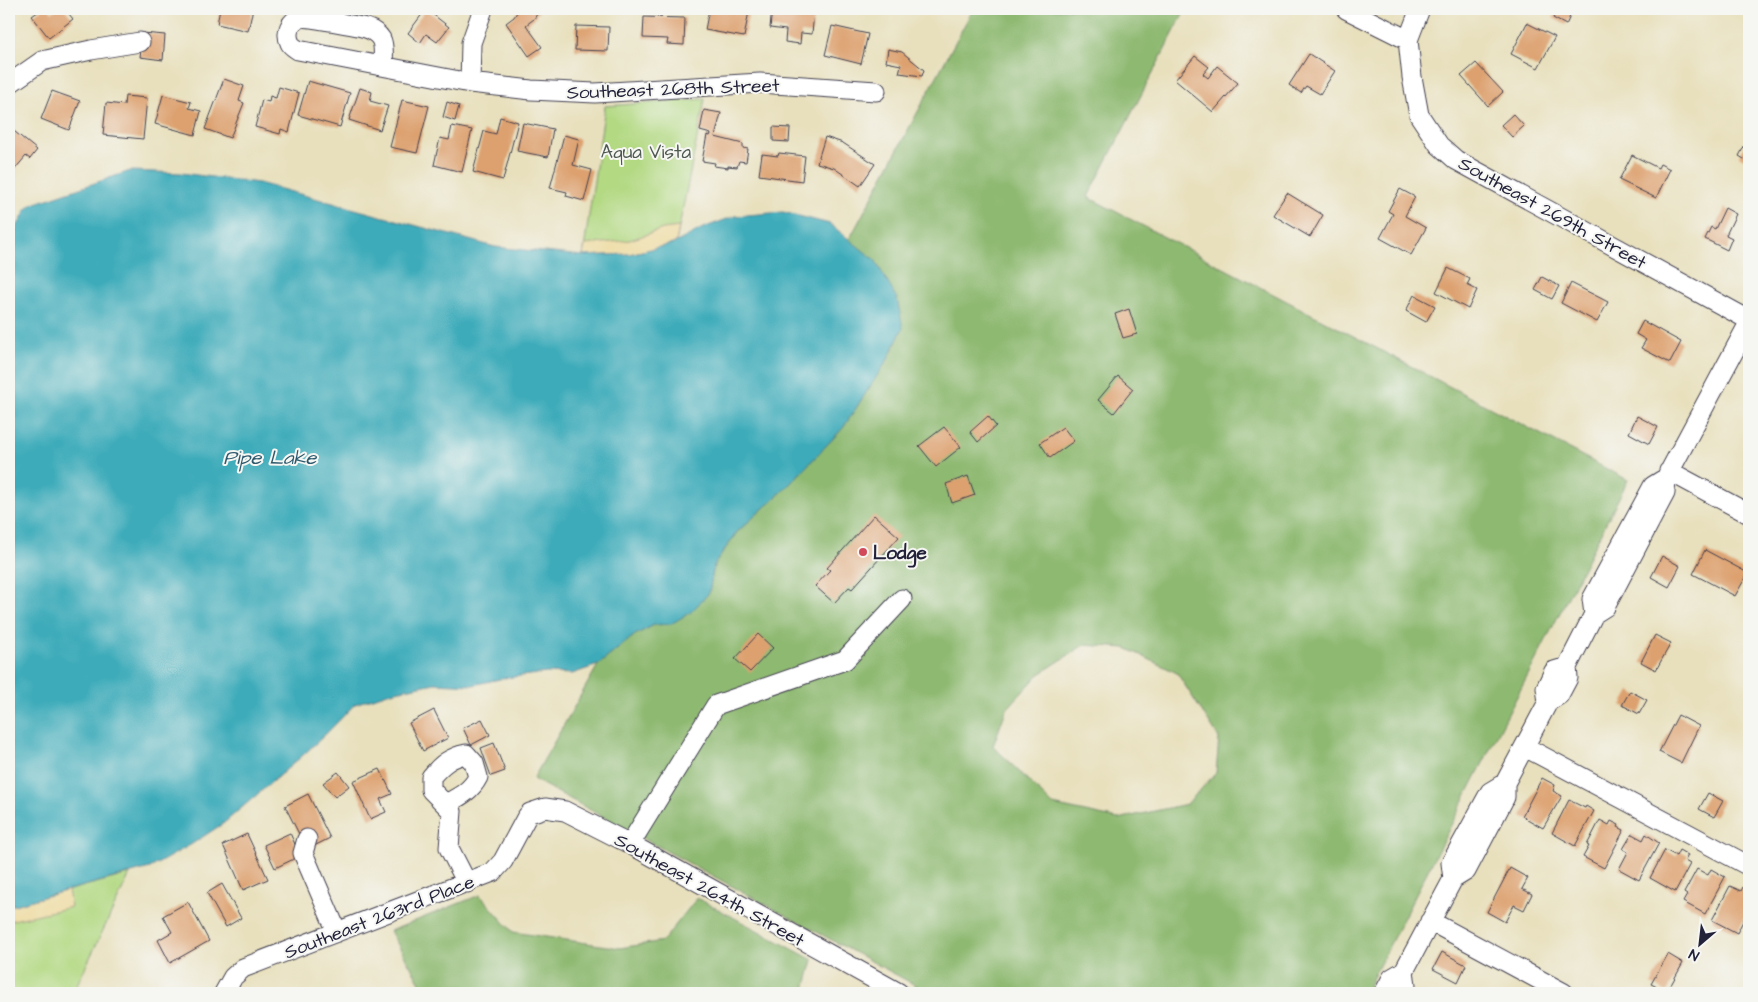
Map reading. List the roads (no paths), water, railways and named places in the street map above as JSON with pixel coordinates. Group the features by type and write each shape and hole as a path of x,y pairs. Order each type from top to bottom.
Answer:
{"street":[{"path":"470,83 471,43 482,9"},
{"path":"1346,9 1408,40 1420,9"},
{"name":"Southeast 268th Street","path":"382,66 384,52 382,41 377,34 367,28 304,17 292,22 288,30 290,43 298,50 470,83 531,90 595,93 760,83 876,91"},
{"name":"Southeast 269th Street","path":"1408,40 1419,115 1435,140 1456,160 1749,322"},
{"path":"9,84 22,73 50,59 140,42"},
{"path":"1384,993 1392,978 1404,971 1453,880 1452,863 1456,855 1490,792 1505,783 1548,702 1546,688 1554,671 1567,667 1594,614 1592,600 1653,486 1668,474 1749,322"},
{"path":"1668,474 1749,514"},
{"path":"630,844 716,705 845,660 902,599"},
{"path":"1524,747 1749,866"},
{"path":"446,804 452,811 450,848 467,883"},
{"name":"Southeast 264th Street","path":"521,824 530,813 537,810 552,808 565,811 630,844 899,993"},
{"name":"Southeast 263rd Place","path":"224,993 233,977 243,968 493,872 507,855 521,824"},
{"path":"307,839 303,853 337,932"},
{"path":"1430,922 1564,993"},
{"path":"1401,993 1406,985 1404,971"}],"water":[{"name":"Pipe Lake","path":"130,171 181,173 259,183 495,247 583,256 629,254 673,244 703,228 735,216 783,212 830,224 875,260 897,299 903,328 888,359 843,428 786,488 737,532 714,565 709,593 691,612 671,624 654,625 635,635 598,665 572,674 547,673 504,678 473,685 435,683 391,692 355,704 301,757 224,823 192,844 150,868 9,905 9,241 27,209 33,204"}],"place":[{"name":"Lodge","path":"863,552"}],"park label":[{"name":"Aqua Vista","path":"646,151"}]}
